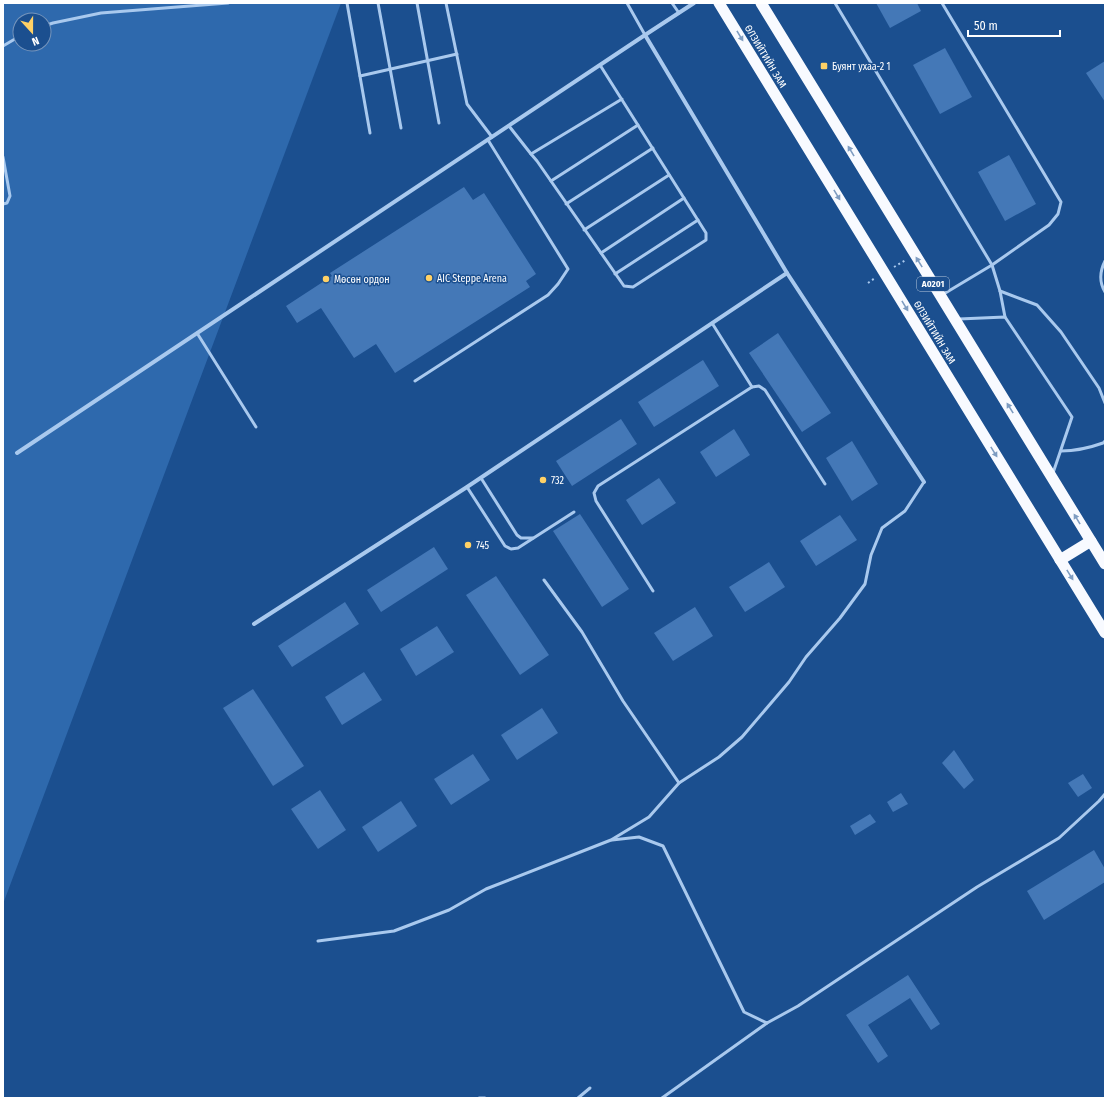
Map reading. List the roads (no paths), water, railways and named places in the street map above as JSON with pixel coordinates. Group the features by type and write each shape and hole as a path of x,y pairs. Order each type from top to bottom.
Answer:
{"highway":[{"name":"ӨЛЗИЙТИЙН ЗАМ","path":"720,3 1105,632"},
{"name":"A0201","path":"761,3 1105,564"},
{"path":"1060,560 1091,541"}],"street":[{"path":"17,452 694,3"},
{"path":"645,35 787,273 924,482"},
{"path":"254,624 481,478 787,273"}],"lane":[{"path":"52,23 101,13 228,3"},
{"path":"347,3 370,133"},
{"path":"378,3 400,128"},
{"path":"417,3 439,123"},
{"path":"446,3 467,104 492,137"},
{"path":"627,3 645,35"},
{"path":"672,3 679,13"},
{"path":"835,3 992,265 1000,291 1005,317 1072,418 1052,477"},
{"path":"941,296 992,265 1049,225 1058,214 1061,202 942,3"},
{"path":"3,46 12,41"},
{"path":"360,76 457,54"},
{"path":"509,126 551,181 624,286 633,287 706,240 706,233 600,65"},
{"path":"531,154 622,100"},
{"path":"551,181 638,125"},
{"path":"415,381 548,295 558,284 568,269 488,140"},
{"path":"566,204 652,148"},
{"path":"3,157 10,196 7,203 3,204"},
{"path":"584,230 669,175"},
{"path":"601,253 684,198"},
{"path":"615,274 698,220"},
{"path":"1105,261 1102,268 1101,278 1102,288 1105,292"},
{"path":"1000,291 1037,305 1061,332 1099,388 1105,403"},
{"path":"955,319 1005,317"},
{"path":"712,323 752,387"},
{"path":"197,333 256,427"},
{"path":"653,591 596,501 594,493 598,486 752,387 760,386 765,390 826,484"},
{"path":"1061,451 1089,448 1104,443"},
{"path":"481,478 517,535 521,538 534,537"},
{"path":"318,941 394,931 449,910 486,889 611,840 649,817 679,783 719,758 742,737 789,682 806,657 840,618 865,584 871,555 882,528 905,511 924,482"},
{"path":"467,487 505,546 511,549 518,548 574,512"},
{"path":"544,580 582,632 624,701 679,783"},
{"path":"662,1098 767,1023 798,1006 977,887 1059,838 1105,794"},
{"path":"611,840 639,837 663,846 744,1012 767,1023"},
{"path":"578,1098 590,1088"},
{"path":"479,1098 485,1098"}],"place":[{"name":"Буянт ухаа-2 1","path":"824,66"},
{"name":"AIC Steppe Arena","path":"429,278"},
{"name":"Мөсөн ордон","path":"326,279"},
{"name":"732","path":"543,480"},
{"name":"745","path":"468,545"}]}
